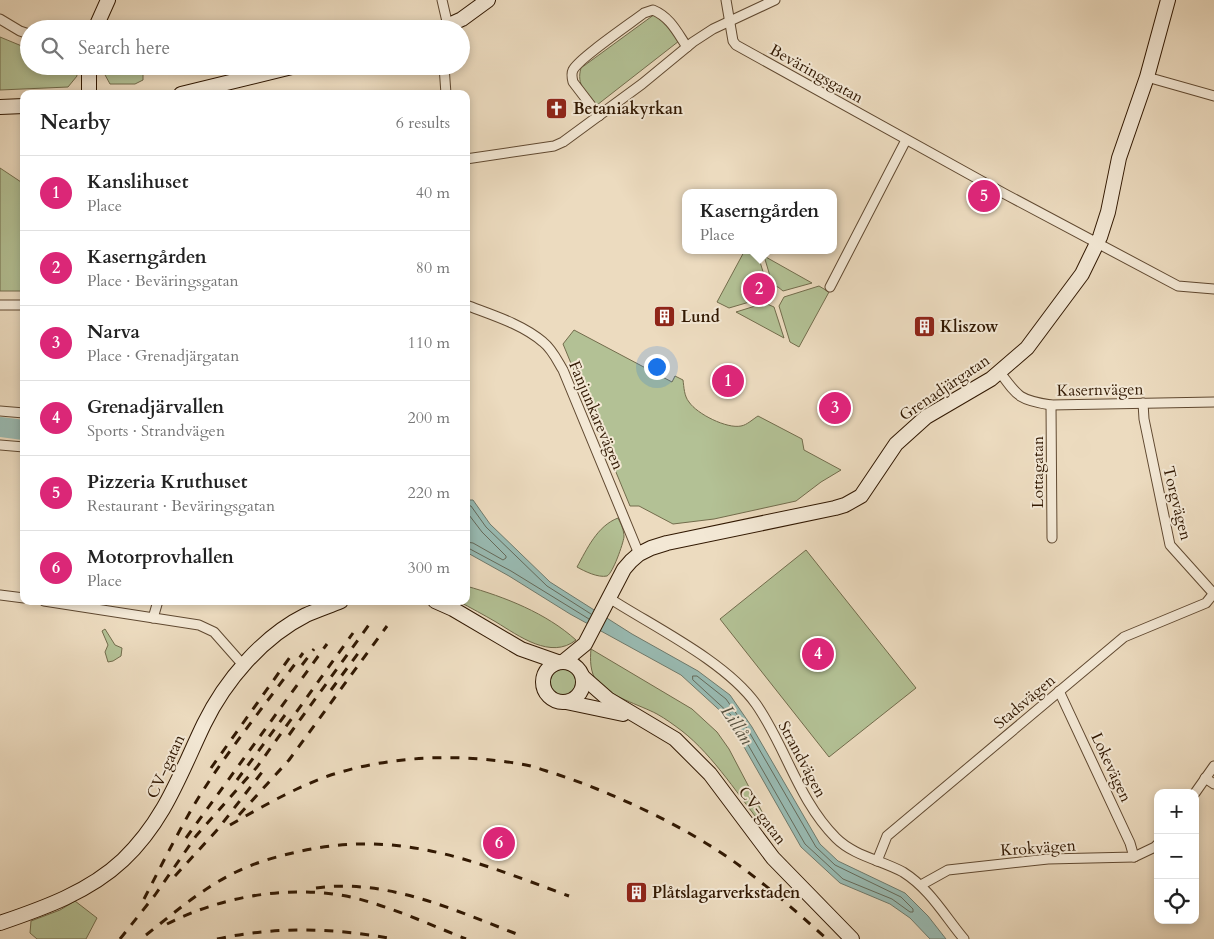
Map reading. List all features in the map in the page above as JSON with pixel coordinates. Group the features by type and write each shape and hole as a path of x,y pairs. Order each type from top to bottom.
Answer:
{"street":[{"path":"99,20 108,0"},
{"path":"442,0 443,20"},
{"path":"460,20 488,0"},
{"name":"Beväringsgatan","path":"726,0 729,21 736,45 906,140 1178,286 1214,289"},
{"path":"470,158 554,146 642,84 687,47 713,29 775,0"},
{"name":"Grenadjärgatan","path":"582,676 585,644 624,569 639,554 667,543 792,518 845,504 861,496 896,444 910,430 926,417 991,379 1026,348 1044,327 1082,274 1097,243 1108,212 1120,158 1148,77 1168,0"},
{"path":"598,116 573,82 572,75 574,69 644,13 653,10 661,14 671,23 687,47"},
{"path":"0,19 20,31"},
{"path":"88,75 89,90"},
{"path":"197,90 259,75"},
{"path":"445,75 446,90"},
{"path":"1148,77 1214,96"},
{"path":"0,107 20,106"},
{"path":"830,287 906,140"},
{"path":"0,305 20,306"},
{"name":"Fanjunkarevägen","path":"470,307 531,334 544,343 553,354 563,370 639,554"},
{"name":"Kasernvägen","path":"999,371 1016,394 1031,402 1051,405 1214,402"},
{"name":"Torgvägen","path":"1143,403 1144,418 1170,545 1214,594"},
{"name":"Lottagatan","path":"1051,405 1052,538"},
{"path":"0,411 20,412"},
{"path":"0,445 20,447"},
{"name":"Stadsvägen","path":"877,861 887,836 1124,637 1206,603 1214,594"},
{"path":"0,595 20,598"},
{"name":"Strandvägen","path":"606,604 715,665 745,691 767,722 805,797 821,822 847,849 902,872 922,885 964,939"},
{"path":"70,605 199,625 214,632 244,666"},
{"path":"153,618 157,605"},
{"name":"CV-gatan","path":"0,923 53,904 92,884 124,859 161,814 171,797 212,708 244,666 258,650 287,627 304,616 331,605"},
{"path":"444,605 521,649 572,664 582,676 581,692 575,699 566,702 555,701 548,696 534,663 521,649"},
{"name":"Grenadjärgatan","path":"561,662 585,644"},
{"path":"542,682 547,669 561,662"},
{"name":"CV-gatan","path":"582,676 608,699 675,739 710,774 773,858 852,939"},
{"name":"Lokevägen","path":"1059,691 1130,843 1134,857"},
{"name":"CV-gatan","path":"566,702 641,718"},
{"path":"1197,789 1214,766"},
{"path":"1205,778 1214,784"},
{"name":"Krokvägen","path":"922,885 948,870 1048,859 1134,857 1154,847"}],"green space":[{"path":"655,14 661,16 679,41 597,105 581,84 581,68"},
{"path":"0,37 20,45 20,75 77,76 68,87 0,90"},
{"path":"105,75 143,75 143,80 135,84 110,84"},
{"path":"0,168 20,181 20,291 0,291"},
{"path":"743,254 758,254 768,288 764,292 763,298 729,308 717,302"},
{"path":"764,256 812,283 783,291 773,286"},
{"path":"819,286 829,292 799,347 790,342 779,306 784,297"},
{"path":"765,303 774,307 784,338 736,312"},
{"path":"574,330 672,382 675,376 683,380 687,400 705,416 728,425 741,426 758,416 802,439 804,450 841,470 796,501 714,519 673,524 639,506 630,506 563,344"},
{"path":"618,518 624,537 622,546 609,574 607,576 600,576 577,567 598,532"},
{"path":"806,550 916,688 829,757 720,619"},
{"path":"470,587 524,607 552,622 576,640 566,646 546,647 525,639 465,605 470,605"},
{"path":"105,629 115,645 122,648 121,656 108,662 105,652 108,645 102,631"},
{"path":"591,649 692,709 717,732 729,749 770,827 766,830 716,765 682,731 657,714 625,700 602,687 597,682 592,670"},
{"path":"563,669 572,673 576,682 572,691 563,695 554,691 550,682 554,673"},
{"path":"75,901 97,918 86,939 37,939 30,933 31,921 60,910"}],"water":[{"path":"470,500 473,500 490,524 550,582 632,634 698,671 730,695 752,727 820,844 838,861 905,893 928,916 946,939 930,939 910,918 890,904 840,883 801,847 727,717 681,675 570,614 470,554"}],"waterway":[{"name":"Lillån","path":"0,427 20,430"}],"railway":[{"path":"289,735 371,622"},
{"path":"239,815 289,760 387,626"},
{"path":"120,939 155,895 196,836 257,767 353,633"},
{"path":"186,838 327,644"},
{"path":"302,665 314,649"},
{"path":"331,690 359,652"},
{"path":"144,899 206,785 303,653"},
{"path":"211,768 290,657"},
{"path":"237,780 285,715"},
{"path":"230,825 303,786 328,776 376,764 401,760 451,758 501,761 526,765 607,793 653,814 698,838 751,875 827,939"},
{"path":"175,876 218,829 266,767"},
{"path":"146,935 201,893 244,868 284,855 337,845 372,844 438,853 470,861 569,896"},
{"path":"316,888 343,886 395,892 447,907 522,936"},
{"path":"167,924 189,914 236,899 286,892 311,892 335,894 373,903 466,939"},
{"path":"217,939 284,930 327,931 394,939"}],"place":[{"name":"Betaniakyrkan","path":"557,108"},
{"name":"Pizzeria Kruthuset","path":"984,196"},
{"name":"Kaserngården","path":"759,289"},
{"name":"Lund","path":"665,316"},
{"name":"Kliszow","path":"924,326"},
{"name":"Kanslihuset","path":"728,381"},
{"name":"Narva","path":"835,408"},
{"name":"Grenadjärvallen","path":"818,654"},
{"name":"Motorprovhallen","path":"499,843"},
{"name":"Plåtslagarverkstaden","path":"636,892"}]}
